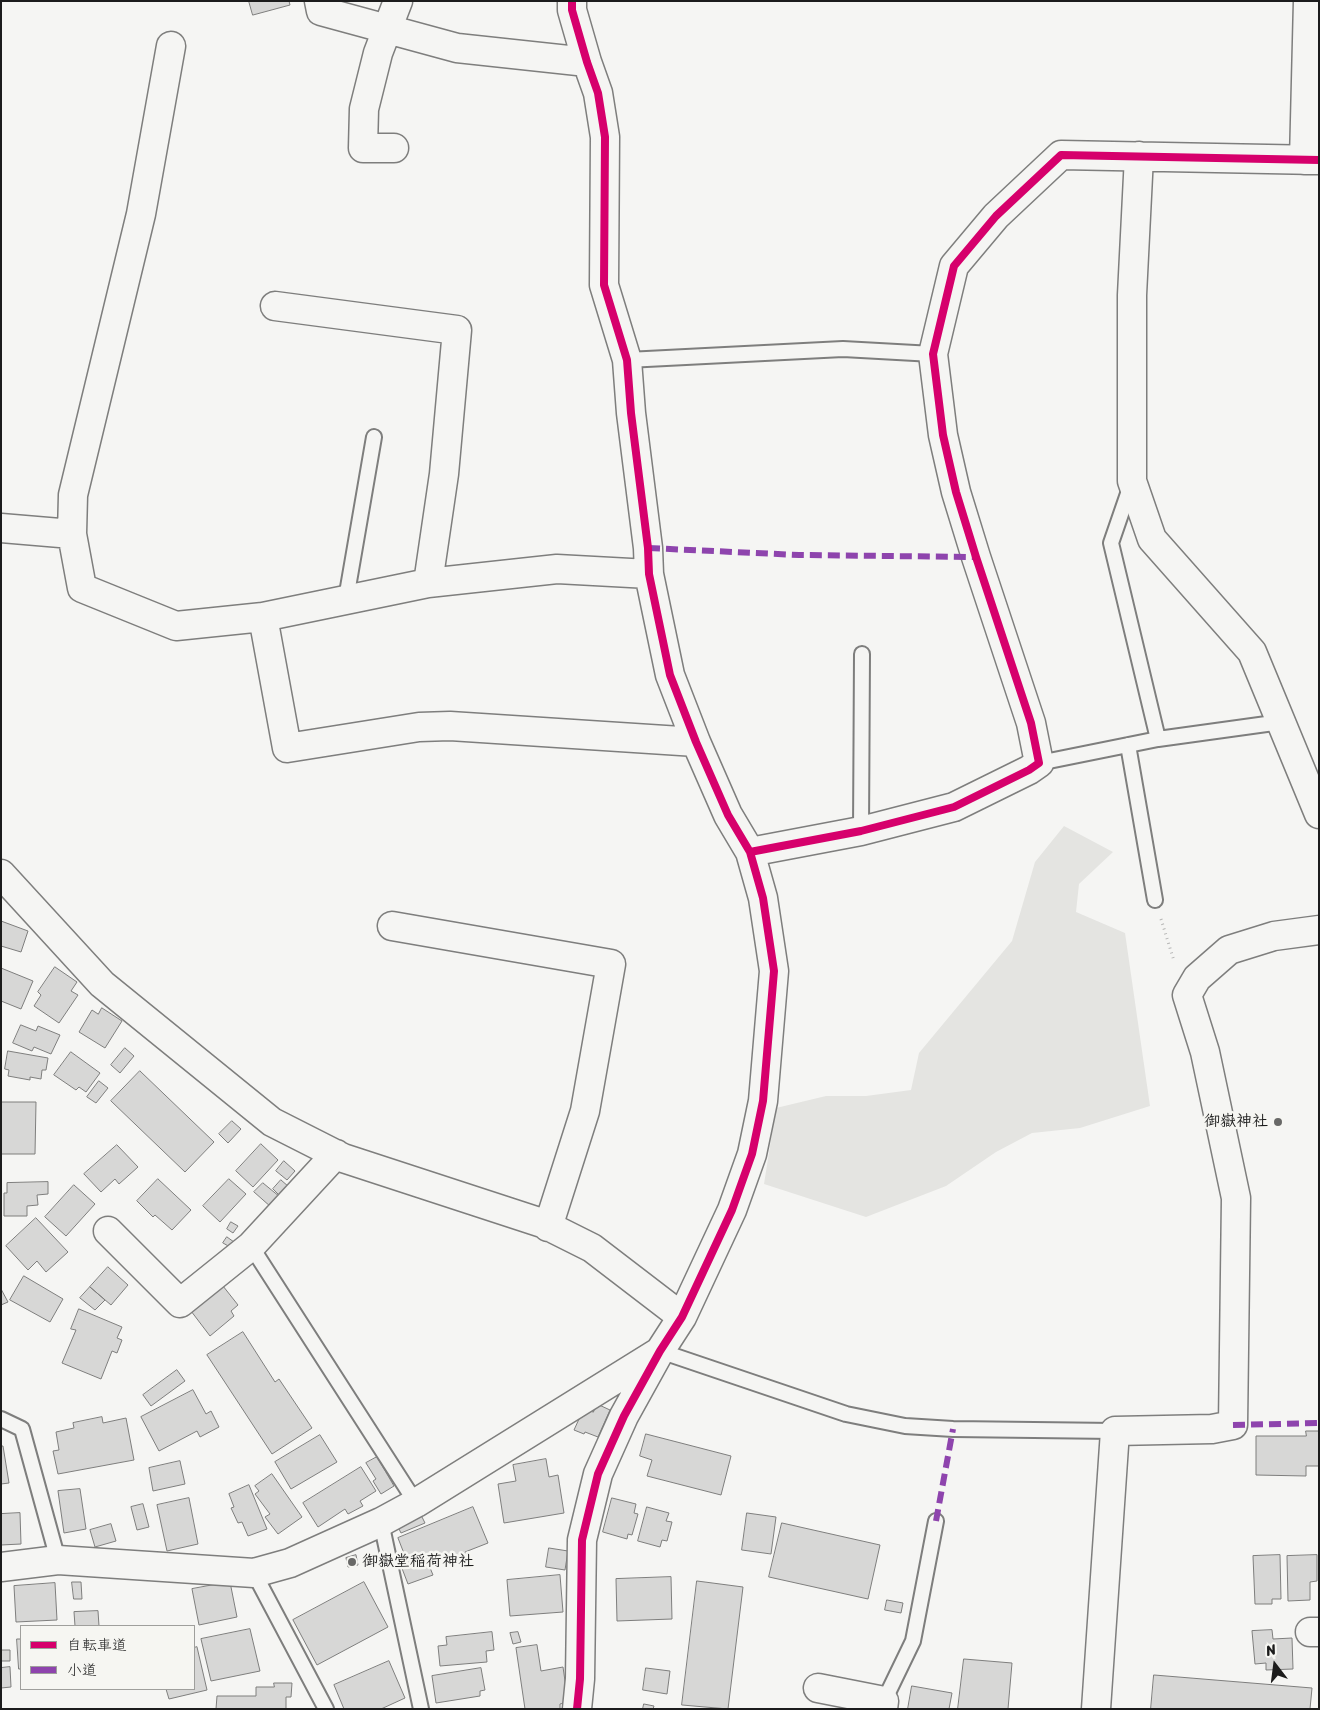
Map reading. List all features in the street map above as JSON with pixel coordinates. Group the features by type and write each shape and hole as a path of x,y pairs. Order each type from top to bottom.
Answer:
{"street":[{"path":"319,1 322,11 457,48 587,62"},
{"path":"394,148 363,148 364,109 378,54 398,1"},
{"path":"572,1 572,10 598,93 605,137 604,285 627,360 631,413 648,548 649,574 670,675 696,742 728,815 750,852 763,898 774,971 763,1101 752,1154 732,1210 682,1317 660,1351 624,1416 598,1474 582,1540 580,1679 577,1709"},
{"path":"750,852 861,831 954,807 1029,770 1039,763 1031,723 956,492 943,435 933,354 954,266 996,216 1061,155 1311,160 1308,1"},
{"path":"171,46 141,214 73,495 72,534 82,588 176,626 262,617 428,583 557,569 649,574"},
{"path":"1140,156 1132,295 1132,481 1152,539 1252,652 1319,814"},
{"path":"275,306 457,330 444,474 428,583"},
{"path":"1,528 72,534"},
{"path":"262,617 287,748 419,728 450,726 696,742"},
{"path":"1,874 102,984 272,1122 343,1158 542,1223 592,1248 682,1317"},
{"path":"392,926 611,964 585,1110 548,1227"},
{"path":"1096,1709 1115,1431 1212,1429 1234,1425 1236,1198 1205,1052 1183,986 1197,978 1229,950 1274,936 1319,930"},
{"path":"108,1231 180,1303 251,1246 336,1154"},
{"path":"1,1566 58,1560 254,1573 290,1563 381,1522 416,1503 660,1351"},
{"path":"818,1688 884,1705"}],"lane":[{"path":"627,360 843,349 933,354"},
{"path":"346,599 374,437"},
{"path":"1132,481 1111,544 1158,738"},
{"path":"861,831 862,654"},
{"path":"1039,763 1128,746 1158,738 1281,722"},
{"path":"1128,746 1155,900"},
{"path":"251,1246 416,1503"},
{"path":"660,1351 846,1414 905,1426 953,1429 1115,1431"},
{"path":"1,1418 22,1429 58,1560"},
{"path":"884,1705 913,1641 936,1521"},
{"path":"381,1522 421,1709"},
{"path":"254,1573 326,1709"}],"path":[{"path":"1155,900 1183,986"}],"shaded area":[{"path":"1064,826 1113,852 1079,884 1076,912 1125,933 1150,1106 1080,1128 1032,1133 996,1152 946,1186 866,1217 764,1184 776,1108 826,1096 866,1096 911,1090 919,1053 1012,941 1035,862"}],"building":[{"path":"249,1 289,1 290,5 253,15"},
{"path":"1,921 28,931 21,952 1,946"},
{"path":"55,967 77,982 71,991 78,995 59,1023 34,1006 41,995 38,992"},
{"path":"1,968 33,981 21,1009 1,1001"},
{"path":"102,1008 122,1021 105,1048 79,1032 92,1010 98,1014"},
{"path":"21,1025 36,1031 38,1026 60,1035 51,1054 34,1047 32,1051 13,1043"},
{"path":"125,1048 134,1056 120,1073 111,1065"},
{"path":"8,1051 48,1058 46,1070 42,1070 41,1079 30,1077 30,1080 8,1076 9,1070 5,1069"},
{"path":"71,1052 100,1073 86,1092 79,1087 76,1090 54,1075"},
{"path":"140,1071 214,1142 185,1172 111,1101"},
{"path":"99,1081 108,1088 96,1103 87,1097"},
{"path":"1,1102 36,1102 35,1154 1,1154"},
{"path":"232,1121 241,1129 228,1143 219,1134"},
{"path":"261,1144 278,1160 253,1187 236,1171"},
{"path":"117,1145 138,1167 119,1184 115,1179 101,1192 84,1174"},
{"path":"284,1161 295,1171 287,1180 276,1171"},
{"path":"158,1179 191,1210 172,1230 155,1215 153,1217 137,1201"},
{"path":"229,1179 246,1194 220,1222 203,1206"},
{"path":"281,1180 289,1187 280,1196 273,1189"},
{"path":"48,1182 48,1194 37,1195 38,1205 27,1206 27,1216 4,1216 4,1193 7,1193 7,1183"},
{"path":"263,1183 280,1197 271,1207 254,1192"},
{"path":"74,1185 95,1204 66,1236 45,1217"},
{"path":"36,1218 68,1252 46,1272 37,1261 28,1270 6,1246"},
{"path":"231,1222 238,1226 233,1233 227,1229"},
{"path":"227,1237 234,1242 230,1247 223,1243"},
{"path":"108,1267 128,1285 111,1305 90,1287"},
{"path":"24,1276 63,1299 50,1322 10,1300"},
{"path":"223,1286 238,1305 231,1311 234,1316 210,1336 191,1311"},
{"path":"90,1287 105,1300 95,1310 80,1298"},
{"path":"1,1289 8,1302 1,1305"},
{"path":"79,1309 122,1327 117,1338 122,1340 117,1353 112,1351 101,1379 62,1363 76,1330 71,1329"},
{"path":"243,1332 275,1382 279,1379 312,1428 272,1454 207,1355"},
{"path":"177,1370 185,1381 151,1406 143,1395"},
{"path":"193,1390 206,1414 211,1411 219,1427 200,1437 197,1431 159,1451 141,1417"},
{"path":"597,1404 610,1410 598,1437 574,1430 584,1408 593,1412"},
{"path":"102,1417 103,1423 126,1418 134,1460 58,1474 53,1451 59,1450 56,1432 74,1428 73,1423"},
{"path":"1306,1431 1319,1431 1319,1466 1306,1466 1306,1476 1256,1475 1256,1436 1306,1436"},
{"path":"646,1434 731,1456 721,1495 647,1476 652,1460 640,1456"},
{"path":"320,1435 337,1462 291,1489 275,1462"},
{"path":"1,1446 3,1446 9,1483 1,1484"},
{"path":"377,1457 394,1486 381,1494 373,1481 376,1479 366,1463"},
{"path":"546,1459 549,1477 558,1475 564,1513 504,1523 498,1484 516,1481 513,1465"},
{"path":"180,1461 185,1484 153,1491 149,1468"},
{"path":"361,1467 376,1491 360,1501 363,1506 348,1514 345,1509 318,1527 303,1503"},
{"path":"272,1474 302,1517 278,1534 265,1517 270,1514 255,1494 259,1491 255,1486"},
{"path":"249,1485 267,1529 248,1536 242,1522 238,1523 231,1508 234,1507 229,1494"},
{"path":"80,1489 86,1529 64,1533 58,1491"},
{"path":"189,1498 198,1544 167,1551 157,1505"},
{"path":"612,1498 636,1504 634,1513 638,1514 632,1535 628,1534 627,1539 603,1532"},
{"path":"143,1504 149,1527 137,1530 131,1507"},
{"path":"473,1507 488,1543 465,1552 468,1559 452,1566 447,1555 428,1563 433,1575 408,1584 398,1558 405,1556 398,1538"},
{"path":"647,1507 669,1513 666,1521 672,1522 667,1541 662,1540 660,1547 638,1541"},
{"path":"20,1513 21,1544 1,1545 1,1514"},
{"path":"747,1513 776,1517 771,1554 742,1550"},
{"path":"422,1517 425,1523 401,1533 398,1527"},
{"path":"782,1523 880,1545 868,1599 769,1577"},
{"path":"111,1524 116,1541 95,1547 90,1530"},
{"path":"549,1548 568,1551 565,1570 546,1567"},
{"path":"356,1555 358,1565 348,1567 346,1558"},
{"path":"1280,1555 1281,1599 1272,1599 1272,1604 1255,1604 1253,1556"},
{"path":"1317,1555 1317,1581 1310,1582 1310,1600 1288,1601 1287,1556"},
{"path":"560,1575 563,1612 510,1616 507,1580"},
{"path":"671,1577 672,1619 617,1621 616,1579"},
{"path":"697,1581 743,1587 728,1709 682,1705"},
{"path":"72,1582 81,1582 82,1599 74,1599"},
{"path":"230,1582 237,1617 199,1625 192,1589"},
{"path":"364,1582 388,1627 317,1665 293,1620"},
{"path":"55,1583 57,1620 16,1622 14,1586"},
{"path":"887,1600 903,1603 901,1613 885,1610"},
{"path":"98,1611 99,1625 75,1625 74,1612"},
{"path":"250,1629 260,1671 211,1681 201,1639"},
{"path":"1272,1630 1273,1639 1292,1638 1293,1669 1266,1670 1266,1663 1255,1664 1252,1631"},
{"path":"492,1632 494,1650 486,1651 487,1662 440,1666 438,1646 447,1645 446,1637"},
{"path":"518,1632 521,1642 513,1644 510,1633"},
{"path":"17,1639 20,1639 19,1669"},
{"path":"537,1645 541,1671 563,1667 568,1702 560,1704 560,1709 525,1709 516,1648"},
{"path":"197,1647 207,1690 169,1699 166,1690 195,1690 195,1648"},
{"path":"1,1650 10,1650 10,1661 1,1661"},
{"path":"964,1659 1012,1663 1008,1709 958,1709"},
{"path":"389,1661 405,1698 381,1709 344,1709 334,1685"},
{"path":"10,1667 11,1687 1,1688 1,1668"},
{"path":"481,1668 485,1690 480,1691 480,1696 436,1703 432,1676"},
{"path":"646,1668 670,1671 667,1694 643,1690"},
{"path":"1154,1675 1312,1688 1310,1709 1151,1709"},
{"path":"274,1683 292,1683 291,1697 286,1697 286,1709 216,1709 217,1696 256,1696 256,1687 274,1687"},
{"path":"912,1686 952,1693 949,1709 908,1709"},
{"path":"644,1704 654,1706 653,1709 643,1709"}],"marked path":[{"path":"648,548 799,555 976,557"},
{"path":"1233,1425 1319,1423"},
{"path":"936,1521 953,1429"}],"cycle path":[{"path":"572,1 572,10 598,93 605,137 604,285 627,360 631,413 648,548 649,574 670,675 696,742 728,815 750,852 763,898 774,971 763,1101 752,1154 732,1210 682,1317 660,1351 624,1416 598,1474 582,1540 580,1679 577,1709"},
{"path":"750,852 861,831 954,807 1029,770 1039,763 1031,723 956,492 943,435 933,354 954,266 996,216 1061,155 1319,160"}],"place":[{"name":"御嶽神社","path":"1278,1122"},
{"name":"御嶽堂稲荷神社","path":"352,1562"}]}
